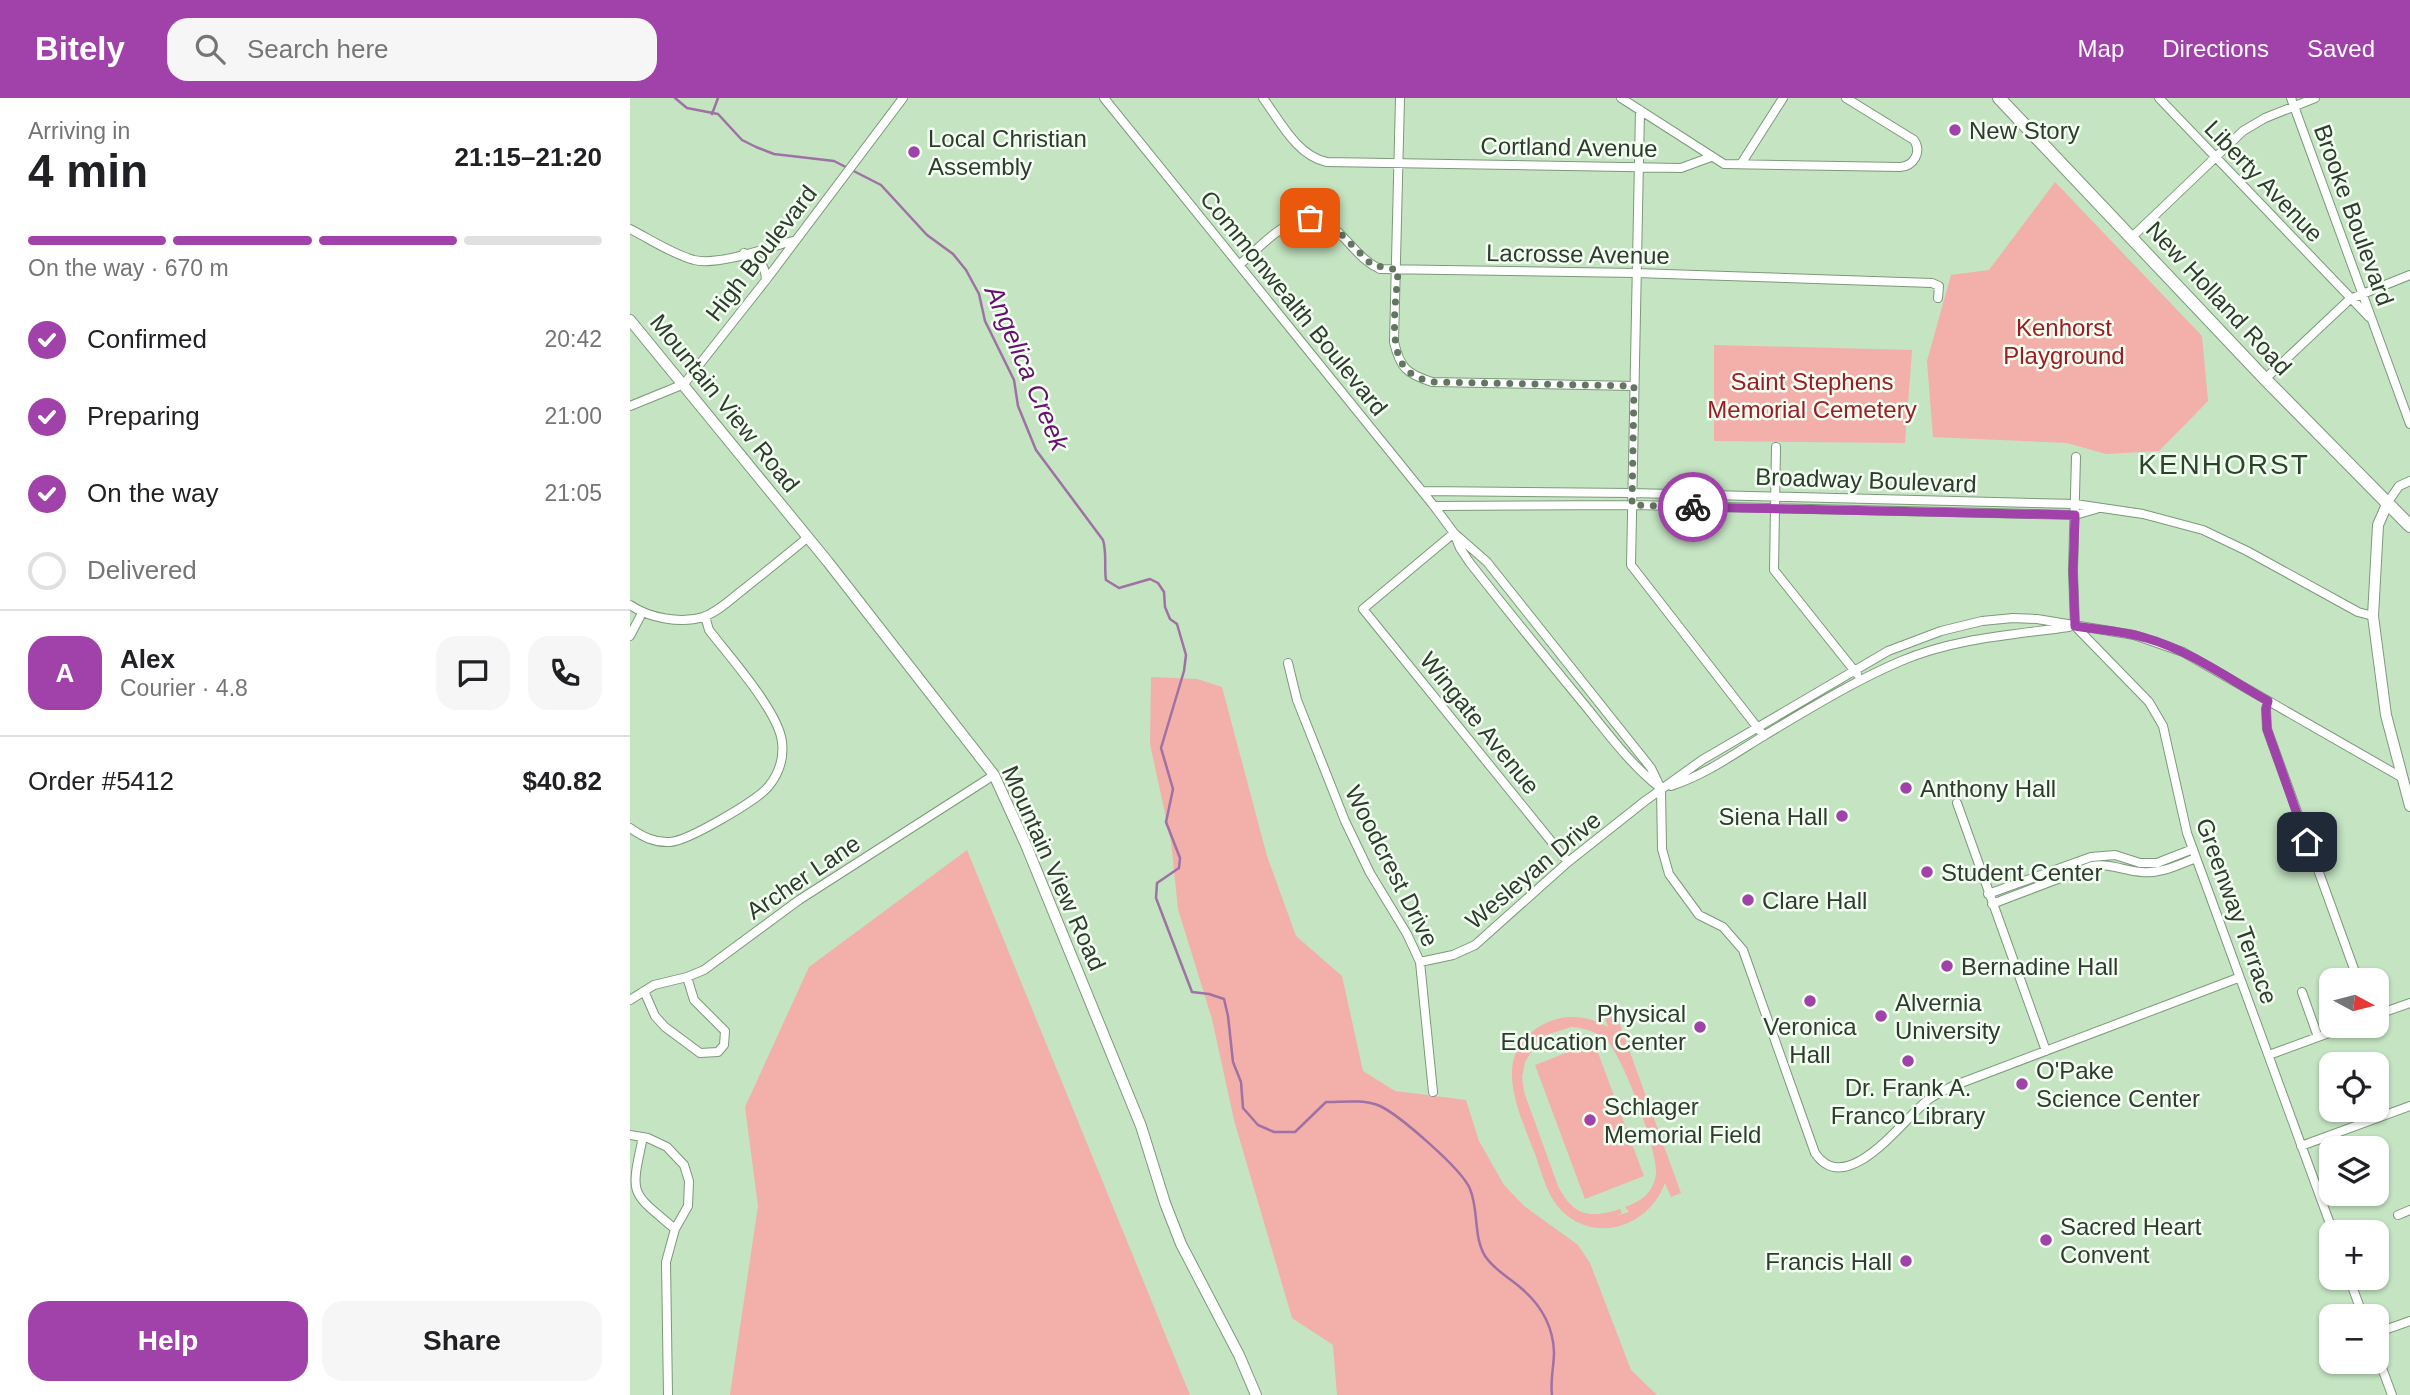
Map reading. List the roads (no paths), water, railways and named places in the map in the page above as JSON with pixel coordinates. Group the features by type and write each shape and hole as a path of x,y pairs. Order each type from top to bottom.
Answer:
{"main road":[{"name":"New Holland Road","path":"1999,98 2265,379 2410,526"}],"street":[{"name":"High Boulevard","path":"630,406 684,384 903,98"},
{"name":"Commonwealth Boulevard","path":"1104,98 1454,533 1487,562 1651,768 1661,789"},
{"name":"Cortland Avenue","path":"1263,98 1292,138 1315,159 1327,162 1681,169 1711,157"},
{"path":"1400,98 1398,270 1394,342 1403,366 1410,374 1432,382 1634,386"},
{"path":"1621,98 1724,163 1900,167 1910,164 1917,154 1917,146 1910,136 1846,98"},
{"path":"1741,164 1783,98"},
{"name":"Liberty Avenue","path":"2159,98 2371,320"},
{"path":"2133,237 2243,131 2292,102 2315,98"},
{"name":"Brooke Boulevard","path":"2292,102 2410,424"},
{"path":"1640,110 1631,565 1764,736"},
{"name":"Lacrosse Avenue","path":"1239,265 1285,226 1310,218 1331,224 1372,265 1398,270 1636,273 1932,283 1939,286 1938,298"},
{"path":"630,229 694,260 718,261 796,240"},
{"path":"744,253 761,262 765,267 766,279"},
{"path":"2265,379 2350,299 2410,275"},
{"name":"Mountain View Road","path":"630,320 808,537 994,775 1026,845 1141,1126 1181,1244 1239,1355 1256,1395"},
{"path":"1776,447 1774,570 1862,680"},
{"path":"2075,626 2073,571 2076,457"},
{"path":"2410,481 2399,486 2378,525 2373,616 2386,715 2410,806"},
{"name":"Broadway Boulevard","path":"1422,491 1632,493 2075,504 2170,520 2218,536 2358,612 2373,616"},
{"name":"Broadway Boulevard","path":"1434,506 1632,505 2075,515 2099,509"},
{"name":"Commonwealth Boulevard","path":"1454,533 1470,563 1548,661 1623,753 1640,772 1661,789"},
{"name":"Wingate Avenue","path":"1454,533 1363,609 1568,862"},
{"path":"630,605 642,613 672,618 705,616 723,605 808,537"},
{"path":"630,636 642,613"},
{"path":"630,828 641,836 662,842 690,837 766,790 778,771 783,744 773,716 709,630 705,616"},
{"path":"1661,789 1702,761 1888,651 1941,631 1982,621 2037,619 2146,638 2183,653 2401,777"},
{"path":"1661,789 1688,781 1862,680 1901,661 1979,638 2075,626"},
{"name":"Greenway Terrace","path":"2075,626 2156,711 2168,747 2184,824 2194,854 2329,1220"},
{"name":"Woodcrest Drive","path":"1289,663 1297,700 1345,821 1370,873 1407,934 1420,962 1433,1092"},
{"path":"2268,701 2267,729 2354,968"},
{"name":"Archer Lane","path":"630,1000 664,981 687,977 704,970 799,900 994,775"},
{"path":"1661,789 1662,849 1669,874 1699,915 1723,927 1743,950 1815,1153 1833,1168 1850,1166 1857,1162 1894,1135 1928,1100 1953,1086 2238,978"},
{"name":"Wesleyan Drive","path":"1420,962 1453,955 1475,945 1568,862 1661,789"},
{"path":"1956,803 2046,1051"},
{"path":"1988,894 2091,857 2115,855 2140,863 2158,863 2194,854"},
{"path":"1992,904 2092,866 2103,864 2133,871 2159,872 2194,854"},
{"path":"644,990 655,1016 665,1027 700,1053 718,1052 724,1045 725,1031 694,1000 687,977"},
{"name":"Greenway Terrace","path":"2302,992 2318,1037"},
{"path":"2389,1010 2410,1003"},
{"path":"2269,1055 2318,1037"},
{"path":"2301,1146 2410,1106"},
{"path":"630,1135 659,1142 667,1147 684,1165 690,1191 688,1206 675,1229 666,1262 668,1395"},
{"path":"643,1137 632,1179 634,1193 645,1206 675,1229"},
{"path":"2398,1215 2410,1210"},
{"path":"2389,1328 2410,1321"},
{"path":"2384,1374 2392,1395"}],"waterway":[{"name":"Angelica Creek","path":"675,98 687,108 718,114 742,140 756,147 774,154 834,161 881,185 927,235 953,254 966,270 979,294 985,321 1014,380 1018,406 1036,450 1103,540 1106,580 1119,588 1150,579 1158,583 1164,592 1165,607 1170,619 1177,624 1186,655 1184,671 1161,748 1173,789 1166,822 1180,858 1179,868 1157,883 1156,898 1192,992 1224,999 1233,1062 1241,1082 1243,1108 1258,1125 1274,1132 1295,1132 1326,1102 1367,1102 1389,1111 1429,1143 1465,1180 1470,1189 1479,1240 1485,1256 1528,1295 1545,1316 1554,1352 1552,1395"},
{"path":"712,114 718,98"}],"place":[{"name":"New Story","path":"1955,130"},
{"name":"Local Christian Assembly","path":"914,152"},
{"name":"Anthony Hall","path":"1906,788"},
{"name":"Siena Hall","path":"1842,816"},
{"name":"Student Center","path":"1927,872"},
{"name":"Clare Hall","path":"1748,900"},
{"name":"Bernadine Hall","path":"1947,966"},
{"name":"Veronica Hall","path":"1810,1001"},
{"name":"Alvernia University","path":"1881,1016"},
{"name":"Physical Education Center","path":"1700,1027"},
{"name":"Dr. Frank A. Franco Library","path":"1908,1061"},
{"name":"O'Pake Science Center","path":"2022,1084"},
{"name":"Schlager Memorial Field","path":"1590,1120"},
{"name":"Sacred Heart Convent","path":"2046,1240"},
{"name":"Francis Hall","path":"1906,1261"}],"district":[{"name":"KENHORST","path":"2224,464"}],"park label":[{"name":"Kenhorst Playground","path":"2064,341"},
{"name":"Saint Stephens Memorial Cemetery","path":"1812,395"}]}
